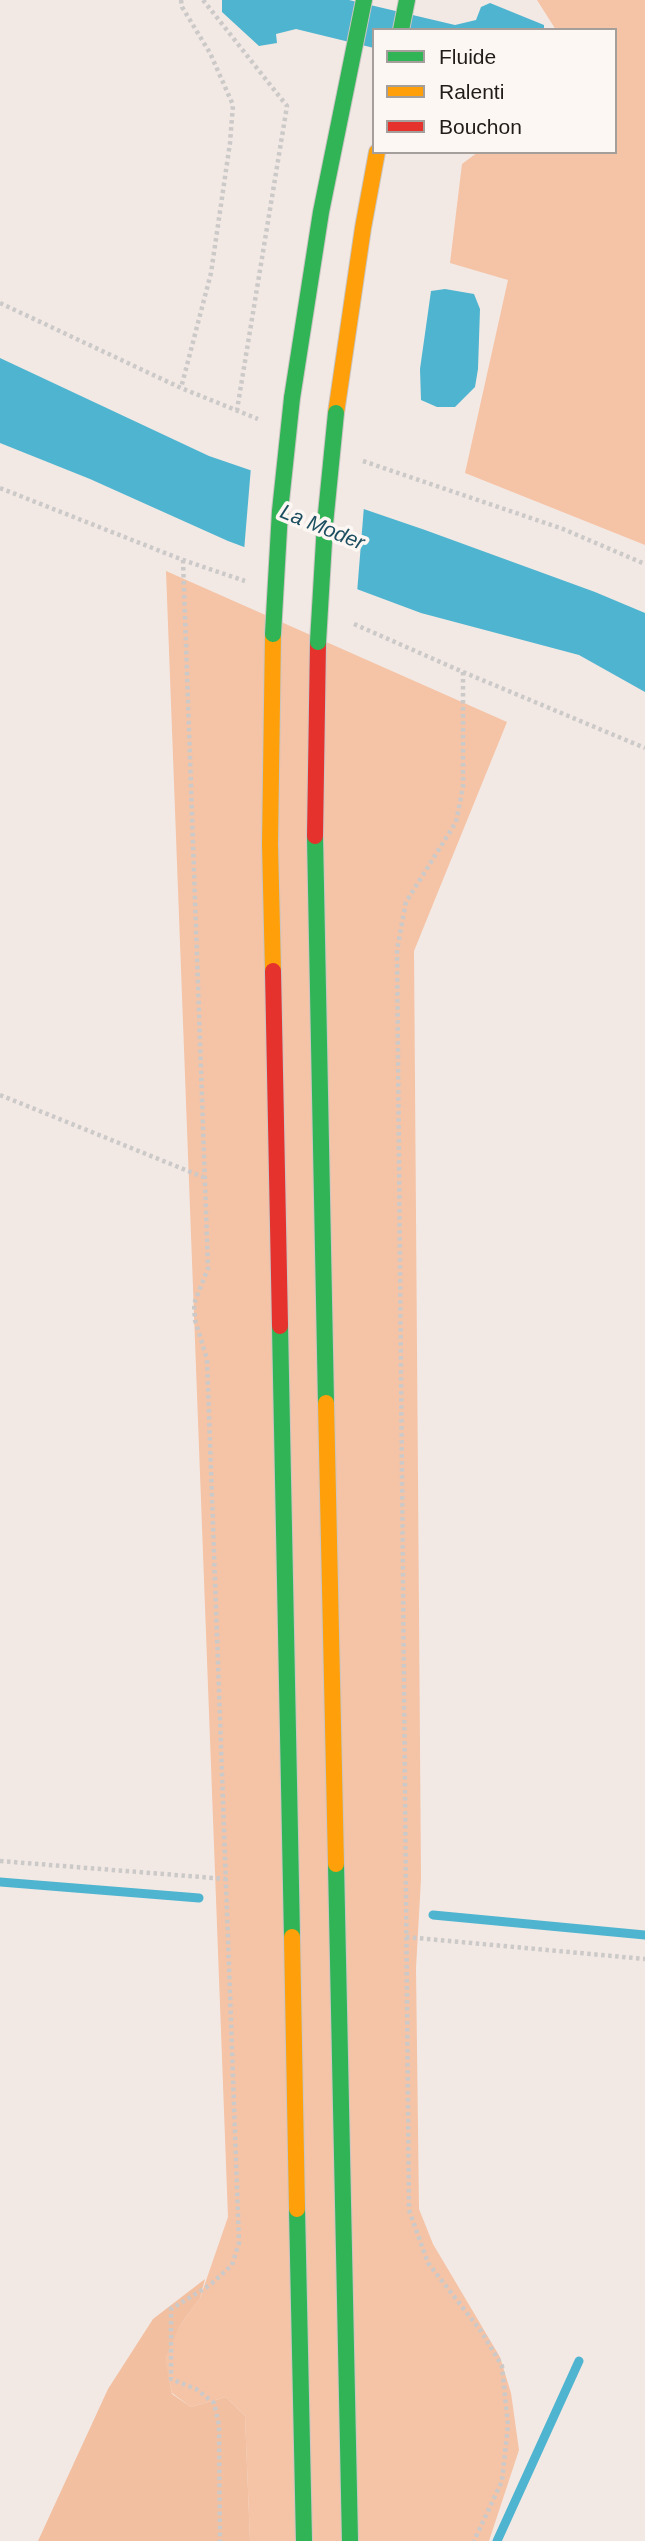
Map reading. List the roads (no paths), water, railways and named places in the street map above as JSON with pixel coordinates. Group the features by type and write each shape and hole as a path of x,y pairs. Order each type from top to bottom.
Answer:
{"highway":[{"path":"304,2541 270,844 273,634 292,398 321,212 364,0"},
{"path":"401,28 407,0"},
{"path":"350,2541 314,846 318,642 324,524 336,413 377,154"}],"water":[{"path":"222,0 349,0 455,25 476,20 481,7 490,3 544,25 544,28 372,28 372,48 296,29 276,34 277,43 259,46 222,12"},
{"path":"445,289 474,294 480,309 475,387 455,407 437,407 421,400 420,369 431,291"},
{"name":"La Moder","path":"0,358 209,456 425,530 645,613 645,692 579,655 421,613 228,541 90,479 0,443"}],"waterway":[{"path":"0,1882 199,1898"},
{"path":"433,1915 645,1935"},
{"path":"497,2541 579,2361"}]}
